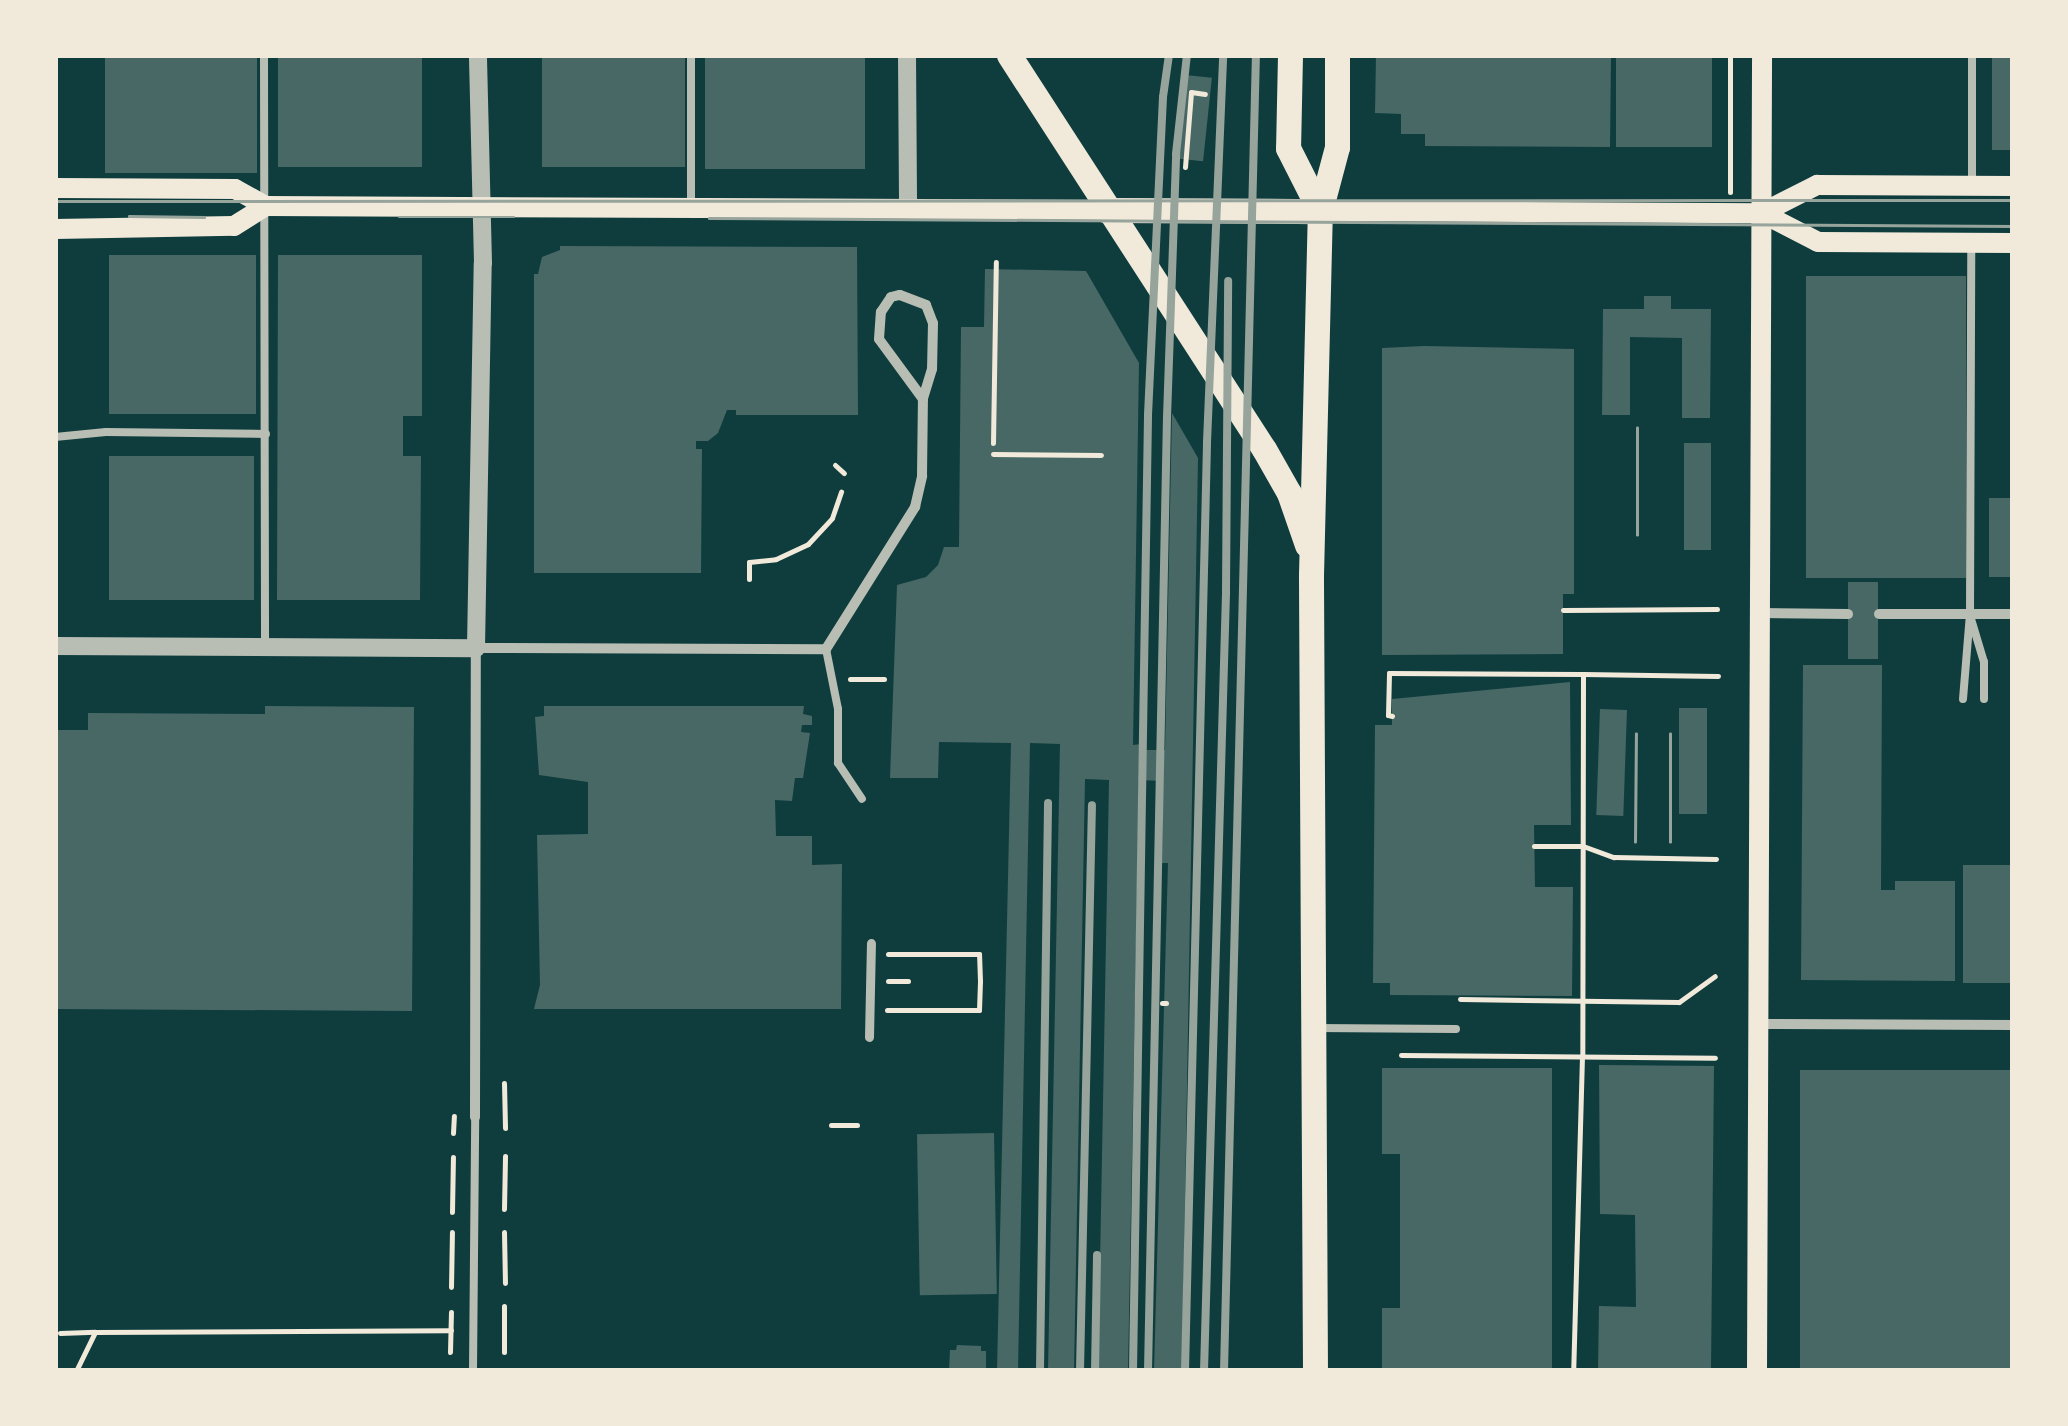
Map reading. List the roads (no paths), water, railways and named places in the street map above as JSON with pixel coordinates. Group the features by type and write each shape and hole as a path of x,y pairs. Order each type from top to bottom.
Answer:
{"main road":[{"path":"1009,55 1105,210 1275,468 1300,520 1311,575"},
{"path":"1290,55 1288,148 1320,210"},
{"path":"1315,1371 1311,575 1320,210 1337,147 1337,55"},
{"path":"1756,1371 1762,55"},
{"path":"55,188 235,189 266,206 1762,212 1817,185 2013,186"},
{"path":"55,229 234,226 266,206"},
{"path":"1762,212 1818,242 2013,243"}],"street":[{"path":"475,1117 476,648 483,207 478,55"},
{"path":"907,55 908,209"},
{"path":"55,646 826,649 915,506 922,476 924,399 932,369 933,323 926,305 900,294 881,312 878,332 883,346 924,399"},
{"path":"1760,613 1848,614"},
{"path":"1879,614 2013,614"},
{"path":"869,1037 871,943"},
{"path":"1758,1024 2013,1025"}],"lane":[{"path":"264,55 265,647"},
{"path":"691,208 692,55"},
{"path":"1972,55 1972,186"},
{"path":"1963,699 1970,614 1971,242"},
{"path":"55,437 106,432 266,434"},
{"path":"1970,614 1984,662 1984,699"},
{"path":"826,649 838,709 838,763 862,799"},
{"path":"1316,1028 1456,1028"},
{"path":"472,1370 475,1117"}],"tram line":[{"path":"55,201 2013,200"},
{"path":"129,216 204,217"},
{"path":"399,217 514,217"},
{"path":"709,218 2013,226"},
{"path":"1637,428 1637,535"},
{"path":"1635,842 1636,734"},
{"path":"1670,734 1670,842"}],"railway":[{"path":"1133,1371 1148,415 1163,97 1169,55"},
{"path":"1148,1371 1167,417 1176,154 1187,55"},
{"path":"1185,1371 1207,442 1223,55"},
{"path":"1224,1371 1256,55"},
{"path":"1204,1371 1226,591 1228,281"},
{"path":"1040,1371 1048,803"},
{"path":"1080,1371 1092,805"},
{"path":"1095,1371 1097,1255"}]}
